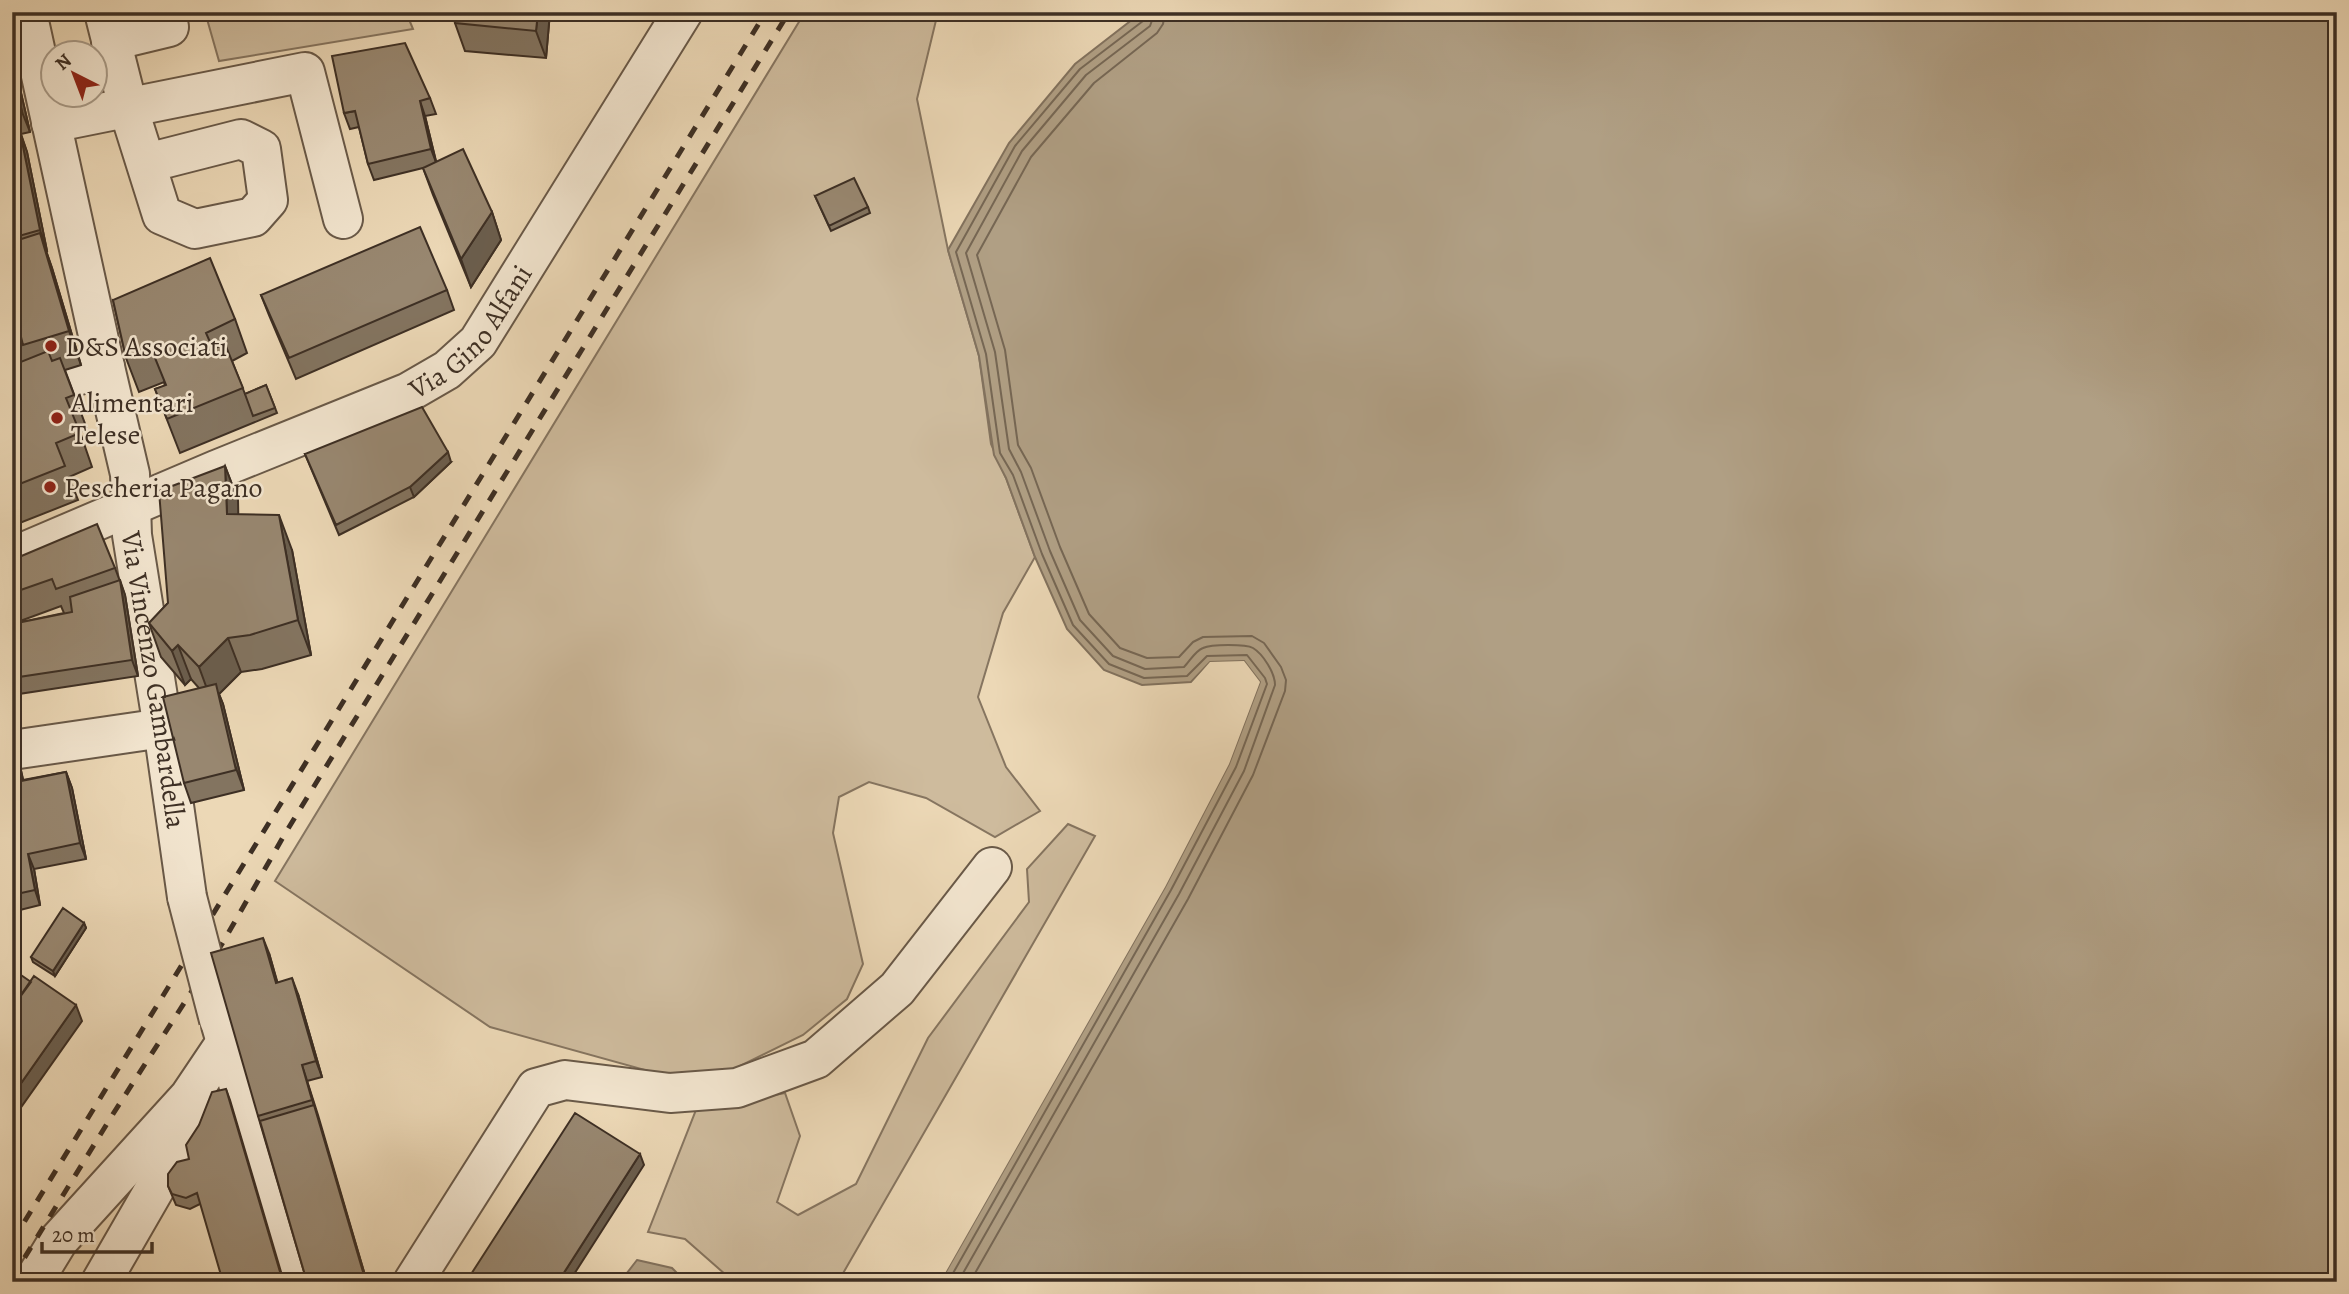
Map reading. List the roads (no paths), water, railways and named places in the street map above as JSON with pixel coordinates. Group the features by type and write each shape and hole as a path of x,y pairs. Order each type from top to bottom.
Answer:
{"street":[{"name":"Via Vincenzo Gambardella","path":"27,12 51,122 62,257 105,367 131,474 132,535 187,897 223,1031"},
{"path":"147,163 128,107 107,27 169,27 164,12"},
{"name":"Via Gino Alfani","path":"12,557 409,392 447,370 478,342 683,12"},
{"path":"51,122 305,72 343,219"},
{"path":"12,396 105,367"},
{"path":"12,750 163,728"},
{"path":"413,1282 536,1088 565,1080 670,1093 737,1088 816,1059 897,989 992,867"},
{"path":"33,1282 58,1241 189,1097 223,1031"},
{"path":"101,1282 208,1097 223,1031"},
{"path":"223,1031 296,1282"}],"water":[{"path":"1142,12 2337,12 2337,1282 940,1282 1165,887 1229,764 1260,682 1244,661 1210,662 1191,682 1142,685 1104,670 1067,629 1035,557 1006,478 994,455 979,356 948,250 1009,143 1075,64"},
{"path":"637,1260 672,1268 686,1282 620,1282"}],"railway":[{"path":"12,1242 766,12"},
{"path":"12,1278 222,944 286,832 789,12"}],"place":[{"name":"D&S Associati","path":"51,346"},
{"name":"Alimentari Telese","path":"57,418"},
{"name":"Pescheria Pagano","path":"50,487"}]}
